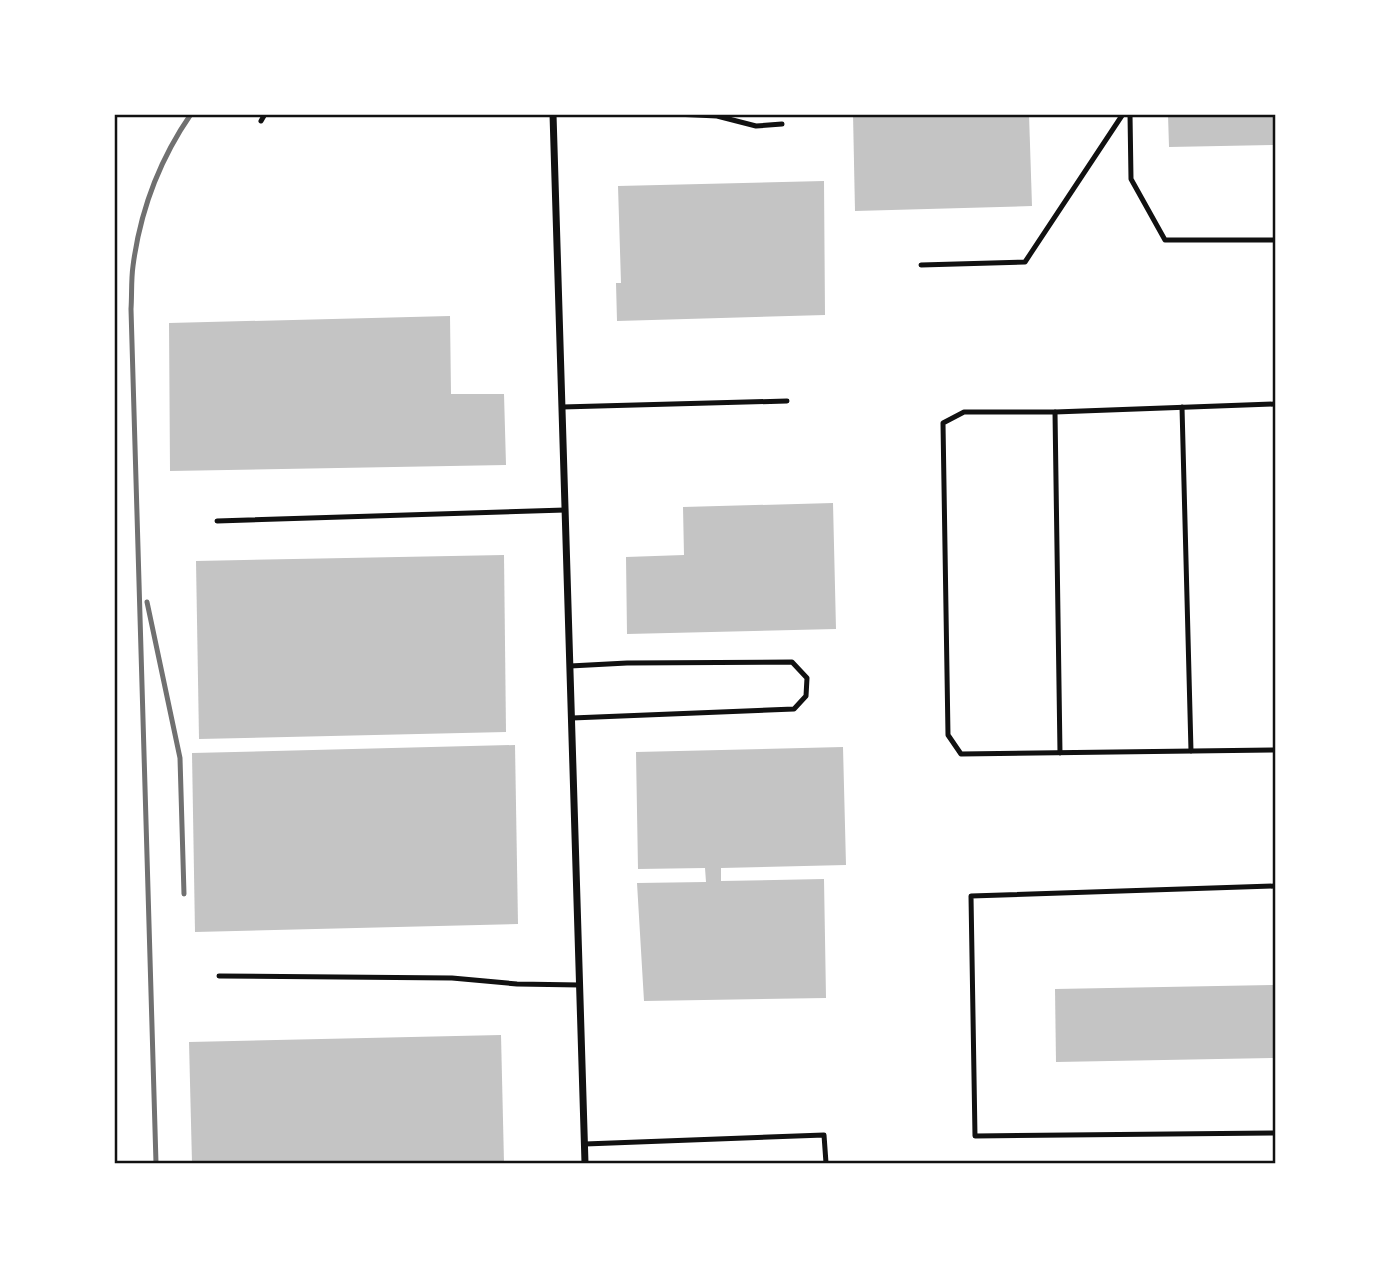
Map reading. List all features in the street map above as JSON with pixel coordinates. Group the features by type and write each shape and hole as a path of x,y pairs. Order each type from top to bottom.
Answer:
{"street":[{"path":"553,114 585,1163"}],"lane":[{"path":"261,121 265,114"},
{"path":"675,114 717,116 756,125 782,124"},
{"path":"922,265 1025,262 1123,114"},
{"path":"1130,114 1131,178 1165,240 1275,240"},
{"path":"562,407 787,401"},
{"path":"1275,404 1055,412 964,412 943,423 948,735 961,754 1275,750"},
{"path":"1182,407 1191,751"},
{"path":"1055,412 1059,752"},
{"path":"217,521 565,510"},
{"path":"570,666 792,662 807,678 806,696 794,709 572,718"},
{"path":"1275,886 971,896 975,1136 1275,1133"},
{"path":"219,976 452,978 517,984 580,985"},
{"path":"585,1144 824,1135 826,1163"}],"building":[{"path":"853,114 1029,114 1032,206 855,211"},
{"path":"1168,114 1275,114 1275,145 1169,147"},
{"path":"824,181 825,315 617,321 616,283 621,283 618,186"},
{"path":"450,316 451,394 504,394 506,465 170,471 169,323"},
{"path":"833,503 836,629 627,634 626,557 684,555 683,507"},
{"path":"504,555 506,732 199,739 196,561"},
{"path":"515,745 518,924 195,932 192,753"},
{"path":"843,747 846,865 721,868 721,881 824,879 826,998 644,1001 637,883 706,882 705,868 638,869 636,752"},
{"path":"1275,985 1275,1058 1056,1062 1055,989"},
{"path":"501,1035 504,1163 192,1163 189,1042"}],"railway":[{"path":"156,1163 131,309 133,266 146,206 170,149 191,114"},
{"path":"147,602 180,758 184,894"}]}
